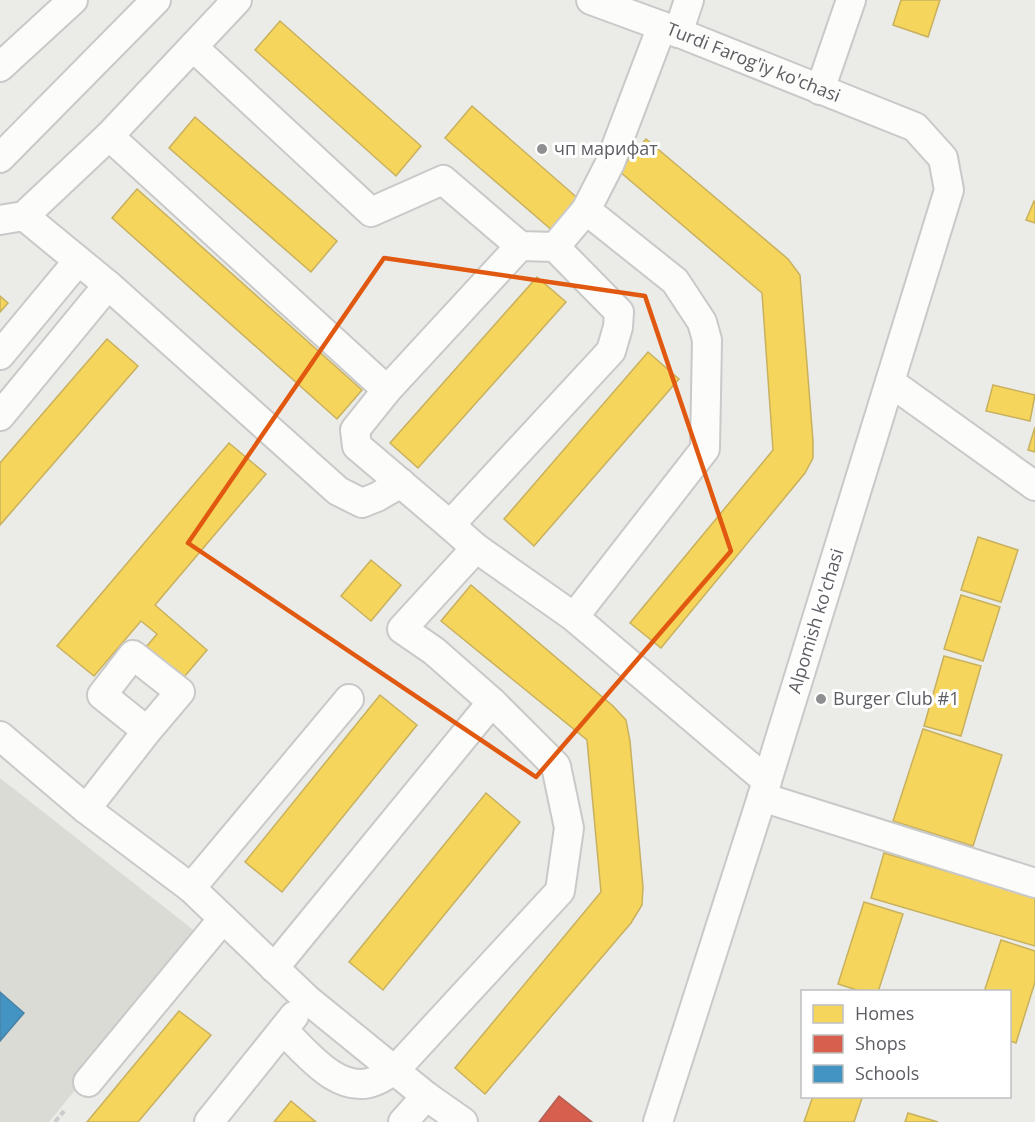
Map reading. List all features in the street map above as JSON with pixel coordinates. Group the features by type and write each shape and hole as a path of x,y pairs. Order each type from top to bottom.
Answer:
{"street":[{"path":"0,67 74,0"},
{"path":"0,158 156,0"},
{"path":"237,0 109,136 12,218 78,261 108,285 338,491 362,503 401,483"},
{"name":"Turdi Farog'iy ko'chasi","path":"591,0 670,29 915,128"},
{"path":"555,247 586,210 610,163 670,29 688,0"},
{"path":"820,90 851,0"},
{"path":"193,47 371,212 443,180 520,246 555,247 619,312 618,327 611,351 450,525"},
{"name":"Alpomish ko'chasi","path":"657,1122 765,789 949,190 943,158 915,128"},
{"path":"109,136 387,390"},
{"path":"574,617 705,449 707,340 702,322 675,281 586,210"},
{"path":"520,246 387,390 355,429 357,446 476,548 574,617 765,789 1035,883"},
{"path":"0,355 78,261"},
{"path":"0,416 108,285"},
{"path":"890,382 1035,486"},
{"path":"283,1030 332,1075 352,1084 375,1082 396,1069 560,891 569,828 556,766 492,702 434,651 402,629 476,548"},
{"path":"191,888 349,699"},
{"path":"274,968 492,702"},
{"path":"86,809 147,731"},
{"path":"0,736 86,809 191,888 308,1000 396,1069 426,1096 463,1122"},
{"path":"88,1082 222,920"},
{"path":"209,1122 308,1000"},
{"path":"403,1122 426,1096"}],"path":[{"path":"55,1122 64,1111"}],"highlighted area":[{"path":"384,258 645,296 731,551 536,777 188,543"}],"shaded area":[{"path":"0,778 201,936 49,1122 0,1122"}],"building: Homes":[{"path":"901,0 940,0 928,37 893,25"},
{"path":"280,21 421,146 396,176 255,50"},
{"path":"472,106 581,201 554,232 445,138"},
{"path":"195,117 337,241 311,272 169,148"},
{"path":"646,139 788,259 800,275 813,441 813,458 805,473 661,648 630,623 773,450 762,293 619,171"},
{"path":"137,189 362,390 337,419 112,218"},
{"path":"1035,202 1035,223 1026,220"},
{"path":"537,277 566,302 418,468 390,443"},
{"path":"0,296 8,303 0,312"},
{"path":"107,339 138,366 0,525 0,463"},
{"path":"648,352 679,379 534,546 504,519"},
{"path":"993,385 1035,395 1030,421 986,411"},
{"path":"1035,427 1035,452 1028,450"},
{"path":"229,443 266,474 155,605 207,650 179,683 142,652 157,634 141,621 94,676 57,646"},
{"path":"978,537 1018,550 1001,602 961,590"},
{"path":"371,560 401,585 371,621 341,596"},
{"path":"471,585 613,706 626,720 630,741 643,887 642,905 631,923 485,1094 455,1068 601,892 587,740 441,621"},
{"path":"961,595 1000,607 983,661 944,649"},
{"path":"944,656 981,666 961,736 924,726"},
{"path":"380,695 417,725 282,892 245,862"},
{"path":"923,729 1002,755 973,846 893,821"},
{"path":"486,793 520,822 383,990 349,962"},
{"path":"884,853 1035,897 1035,946 871,898"},
{"path":"864,902 903,914 879,990 857,990 838,984"},
{"path":"1001,940 1035,951 1035,982 1016,1043 1011,1041 1011,990 985,990"},
{"path":"179,1011 211,1035 138,1122 87,1122"},
{"path":"812,1098 862,1098 854,1122 804,1122"},
{"path":"291,1101 316,1122 274,1122"},
{"path":"908,1113 938,1122 905,1122"}],"building: Shops":[{"path":"559,1096 592,1122 539,1122"}],"building: Schools":[{"path":"0,992 24,1013 0,1041"}],"place":[{"name":"чп марифат","path":"542,149"},
{"name":"Burger Club #1","path":"821,699"}]}
